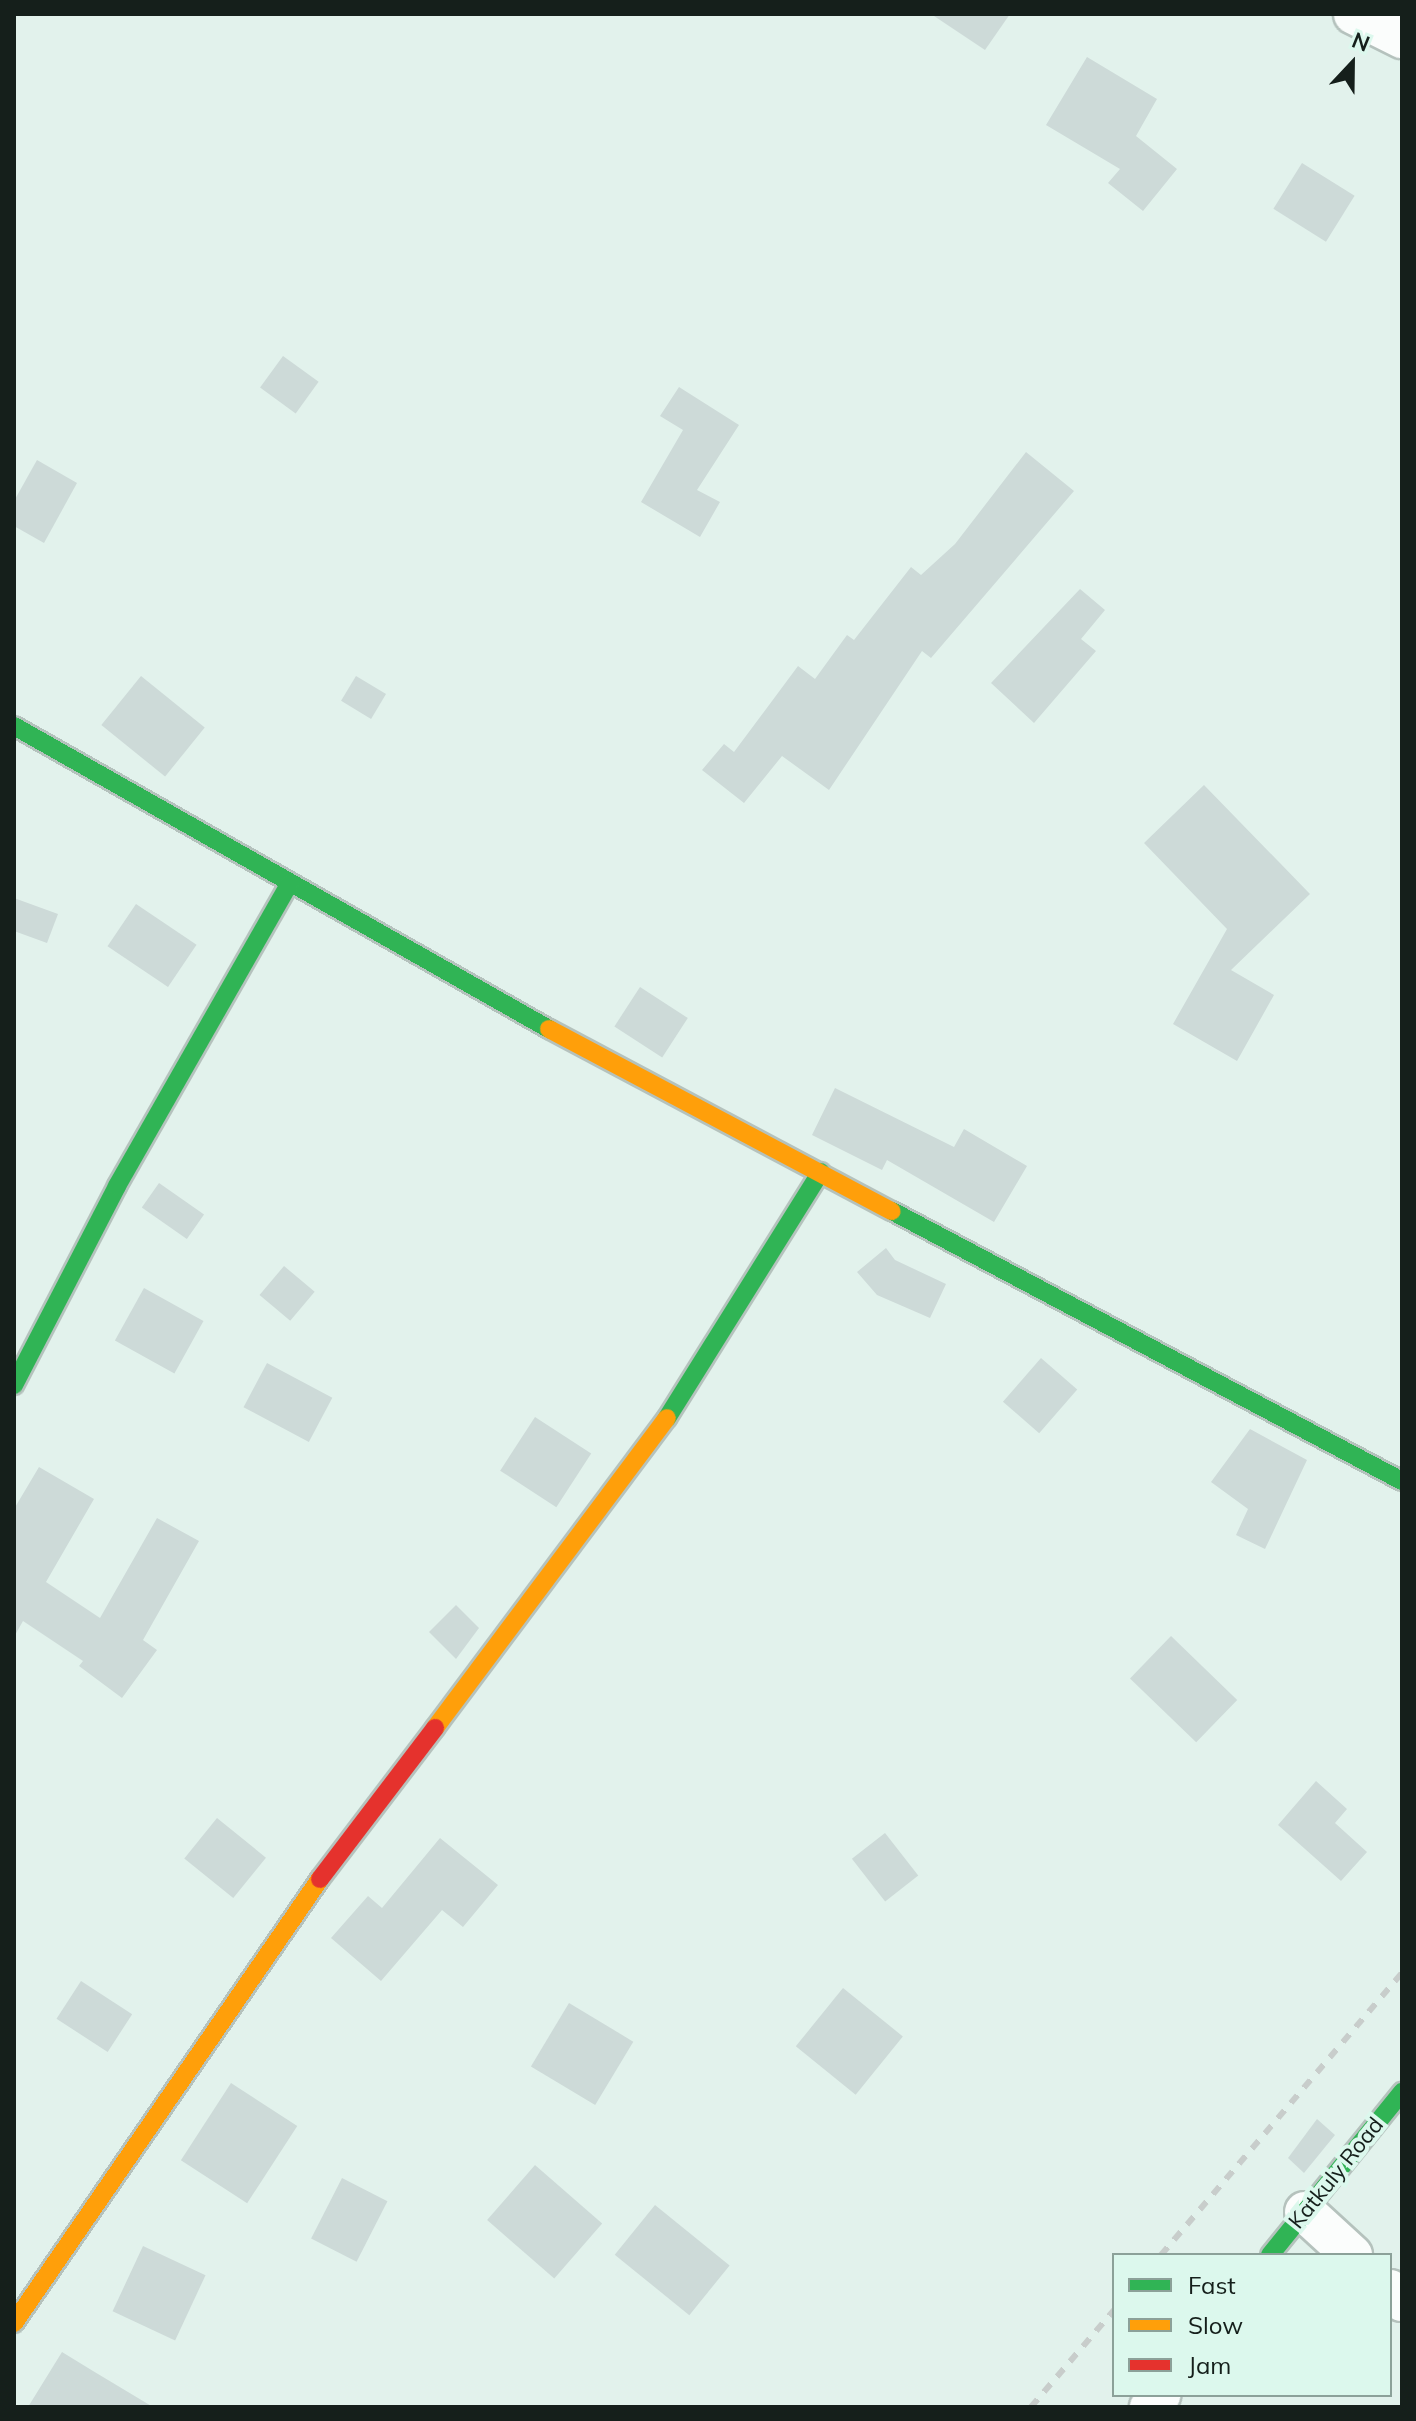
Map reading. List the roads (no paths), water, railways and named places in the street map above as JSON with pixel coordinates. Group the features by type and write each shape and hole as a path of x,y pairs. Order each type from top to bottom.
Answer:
{"street":[{"path":"1354,14 1402,38"},
{"path":"14,726 289,884 1402,1481"},
{"path":"14,1385 117,1186 289,884"},
{"path":"14,2323 319,1880 648,1448 821,1172"},
{"name":"Katkuly Road","path":"1272,2253 1402,2092"},
{"path":"1305,2212 1350,2253"}],"railway":[{"path":"1163,2253 1402,1973"},
{"path":"1031,2407 1112,2312"}]}
